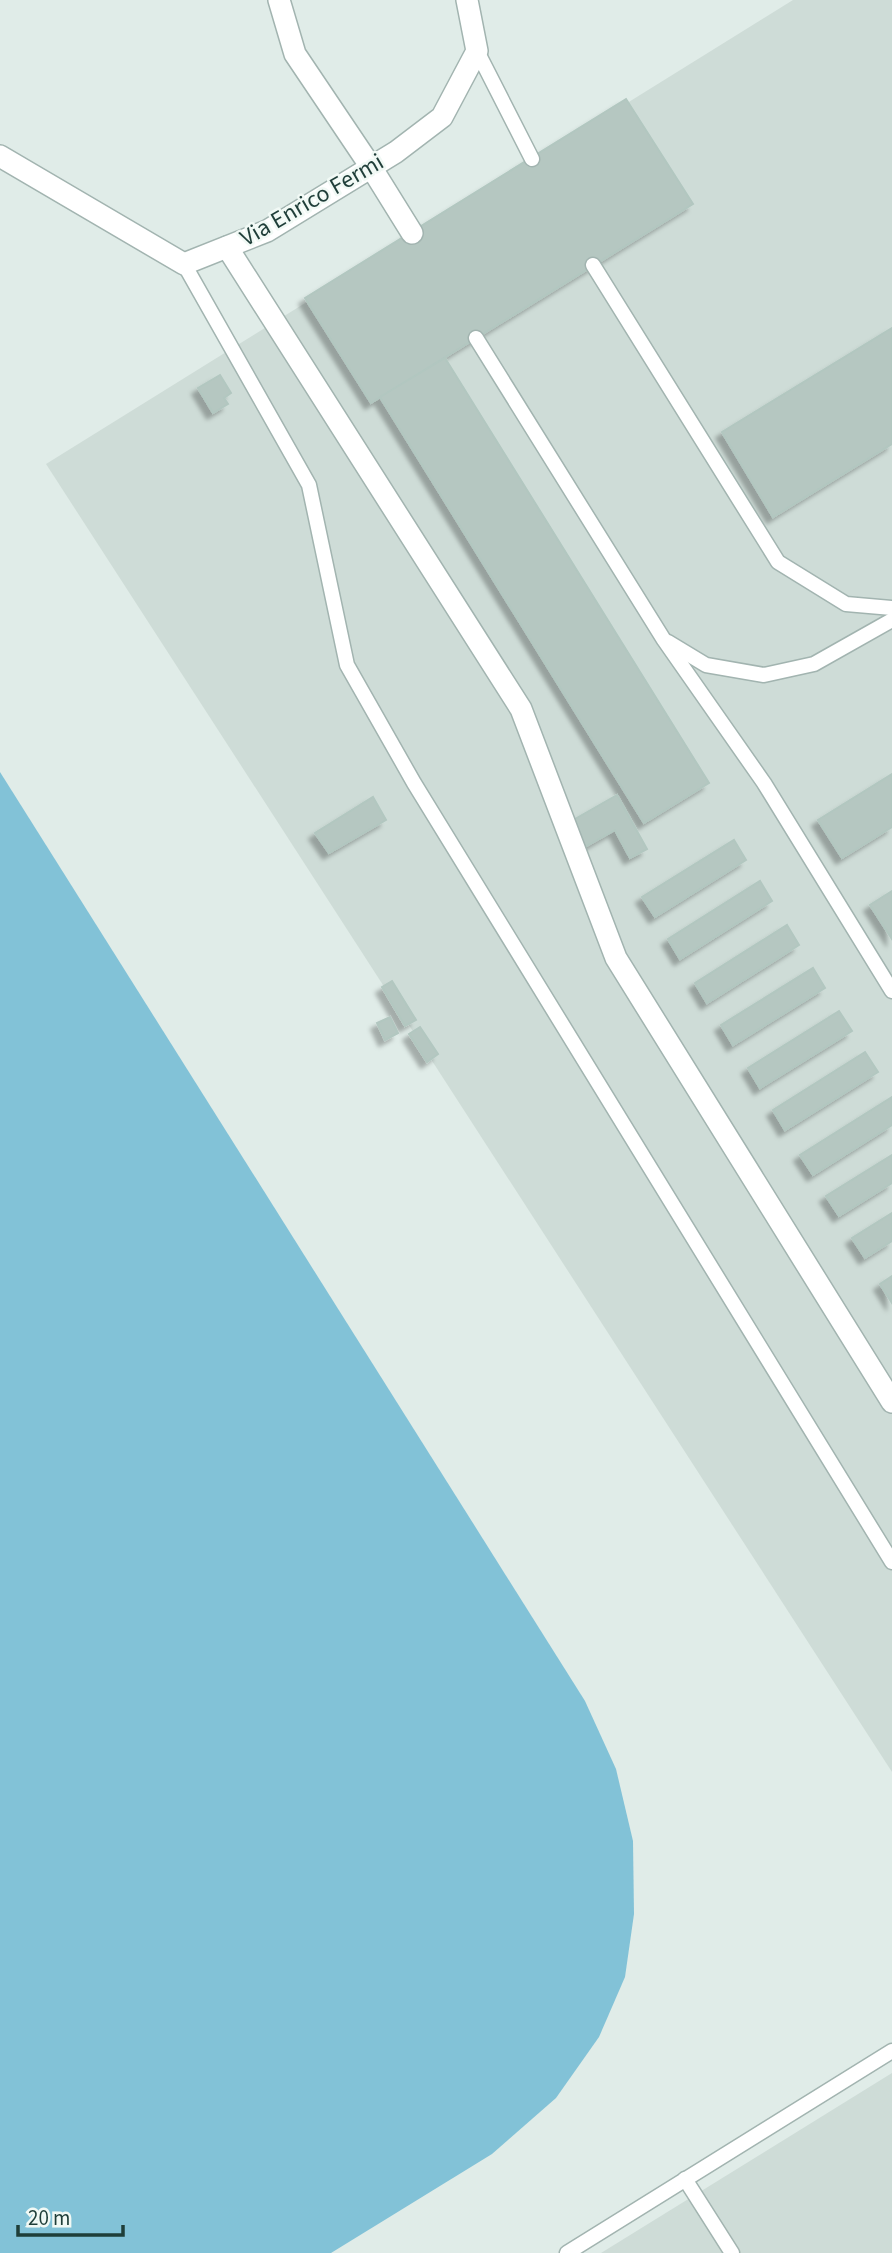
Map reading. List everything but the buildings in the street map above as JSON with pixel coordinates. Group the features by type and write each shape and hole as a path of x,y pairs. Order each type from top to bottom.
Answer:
{"street":[{"path":"279,0 295,54 412,233"},
{"path":"467,0 477,51"},
{"name":"Via Enrico Fermi","path":"184,264 267,231 396,152 442,117 477,51"},
{"path":"0,156 184,264"},
{"path":"228,247 521,709 616,958 892,1402"}],"lane":[{"path":"477,51 532,159"},
{"path":"184,264 309,485 347,665 414,783 892,1562"},
{"path":"593,265 778,562 846,604 892,608"},
{"path":"476,338 664,640 764,783 892,990"},
{"path":"664,640 706,665 764,675 814,664 892,620"},
{"path":"567,2253 892,2051"},
{"path":"685,2179 732,2253"}],"shaded area":[{"path":"793,0 892,0 892,1772 46,464"},
{"path":"892,2073 892,2253 601,2253"}],"water":[{"path":"0,772 585,1701 616,1769 633,1841 634,1914 625,1977 599,2037 556,2098 492,2154 331,2253 0,2253"}]}
